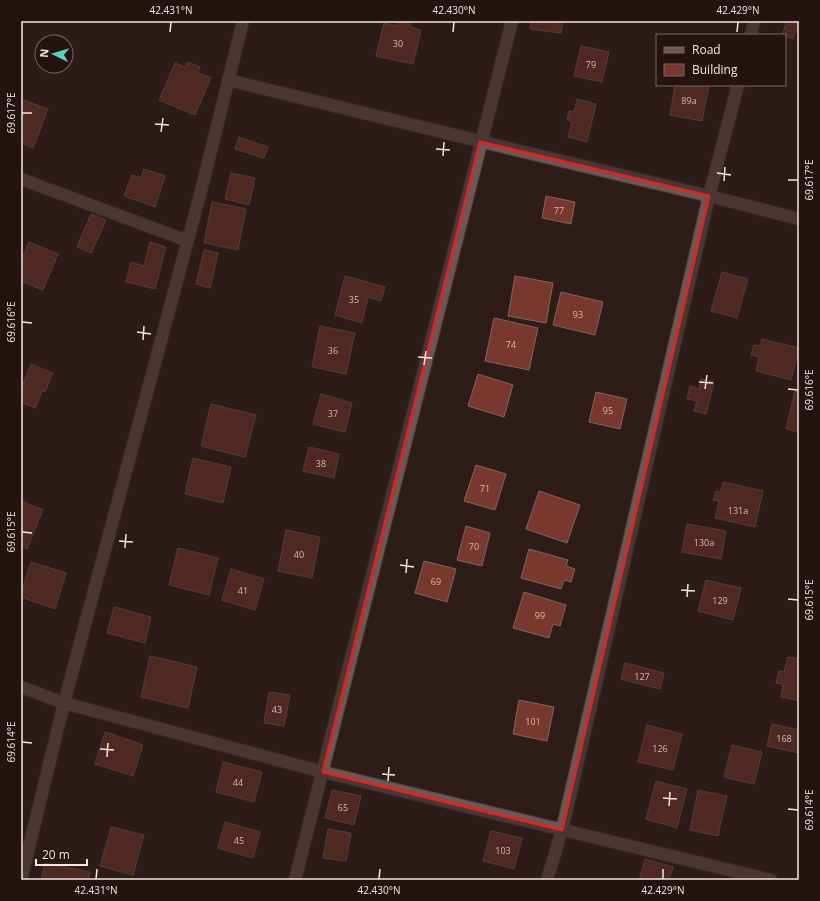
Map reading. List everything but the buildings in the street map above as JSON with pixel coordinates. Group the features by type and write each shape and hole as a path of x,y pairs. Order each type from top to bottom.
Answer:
{"street":[{"path":"21,880 64,703 188,241 243,21"},
{"path":"295,880 480,142 512,21"},
{"path":"751,34 754,21"},
{"path":"228,80 799,219"},
{"path":"547,880 562,830 709,196 738,86"},
{"path":"21,179 188,241"},
{"path":"21,688 64,703 323,772 771,880"}],"highlighted area":[{"path":"480,142 709,196 562,830 323,772"}]}
